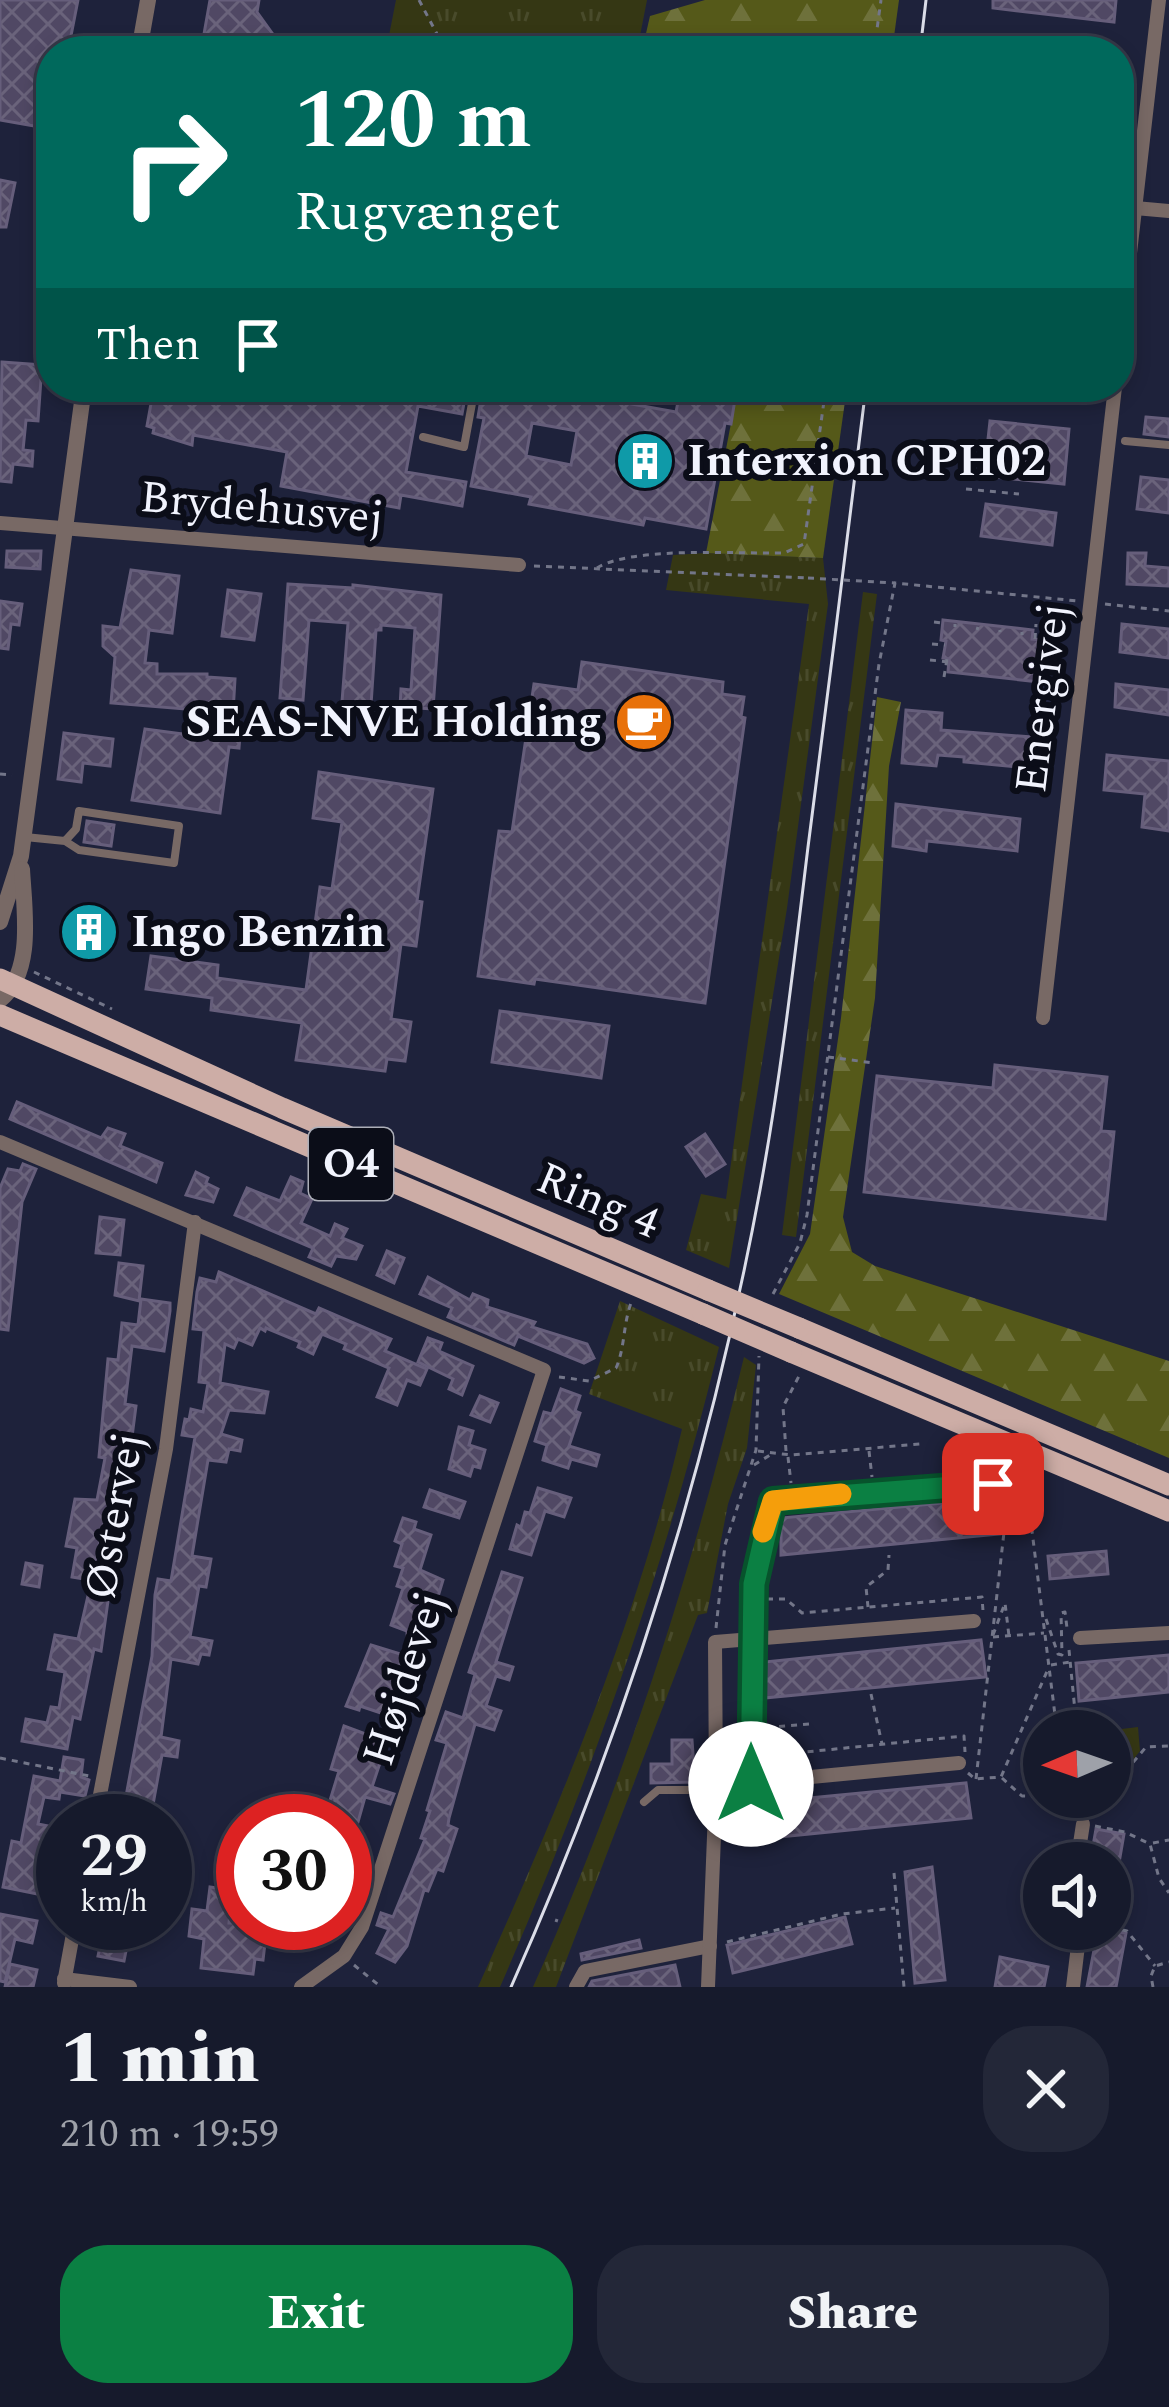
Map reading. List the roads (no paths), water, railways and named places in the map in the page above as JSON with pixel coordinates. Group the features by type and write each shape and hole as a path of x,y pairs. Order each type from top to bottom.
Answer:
{"main road":[{"name":"Ring 4","path":"5,988 1169,1485"},
{"name":"Ring 4","path":"0,1015 1169,1511"}],"street":[{"path":"142,36 148,0"},
{"path":"1134,217 1159,0"},
{"path":"1135,208 1169,212"},
{"path":"0,922 24,837 82,402"},
{"name":"Energivej","path":"1042,1018 1113,402"},
{"name":"Brydehusvej","path":"0,523 519,565"},
{"path":"5,988 21,967 21,856"},
{"path":"0,1142 195,1222"},
{"name":"Højdevej","path":"195,1222 544,1370 362,1927 344,1956 301,1987"},
{"name":"Østervej","path":"100,1794 166,1449 195,1222"},
{"path":"751,1784 753,1600 773,1501 996,1484"},
{"path":"708,1987 716,1788 715,1642 979,1624"},
{"path":"1074,1636 1169,1633"},
{"path":"716,1788 962,1758"},
{"path":"1080,1842 1083,1824"},
{"path":"575,1987 585,1971 710,1946"},
{"path":"70,1950 63,1983 130,1987"},
{"path":"1073,1987 1077,1950"}],"lane":[{"path":"423,437 464,447 472,402"},
{"path":"1125,442 1169,445"},
{"path":"24,837 174,863 179,826 79,811 76,829 65,841"},
{"path":"644,1802 658,1790 716,1788"}],"tram line":[{"path":"922,36 926,0"},
{"path":"511,1987 591,1793 659,1596 716,1395 739,1293 781,1062 864,402"}],"place":[{"name":"Interxion CPH02","path":"645,461"},
{"name":"SEAS-NVE Holding","path":"644,722"},
{"name":"Ingo Benzin","path":"89,932"}]}
